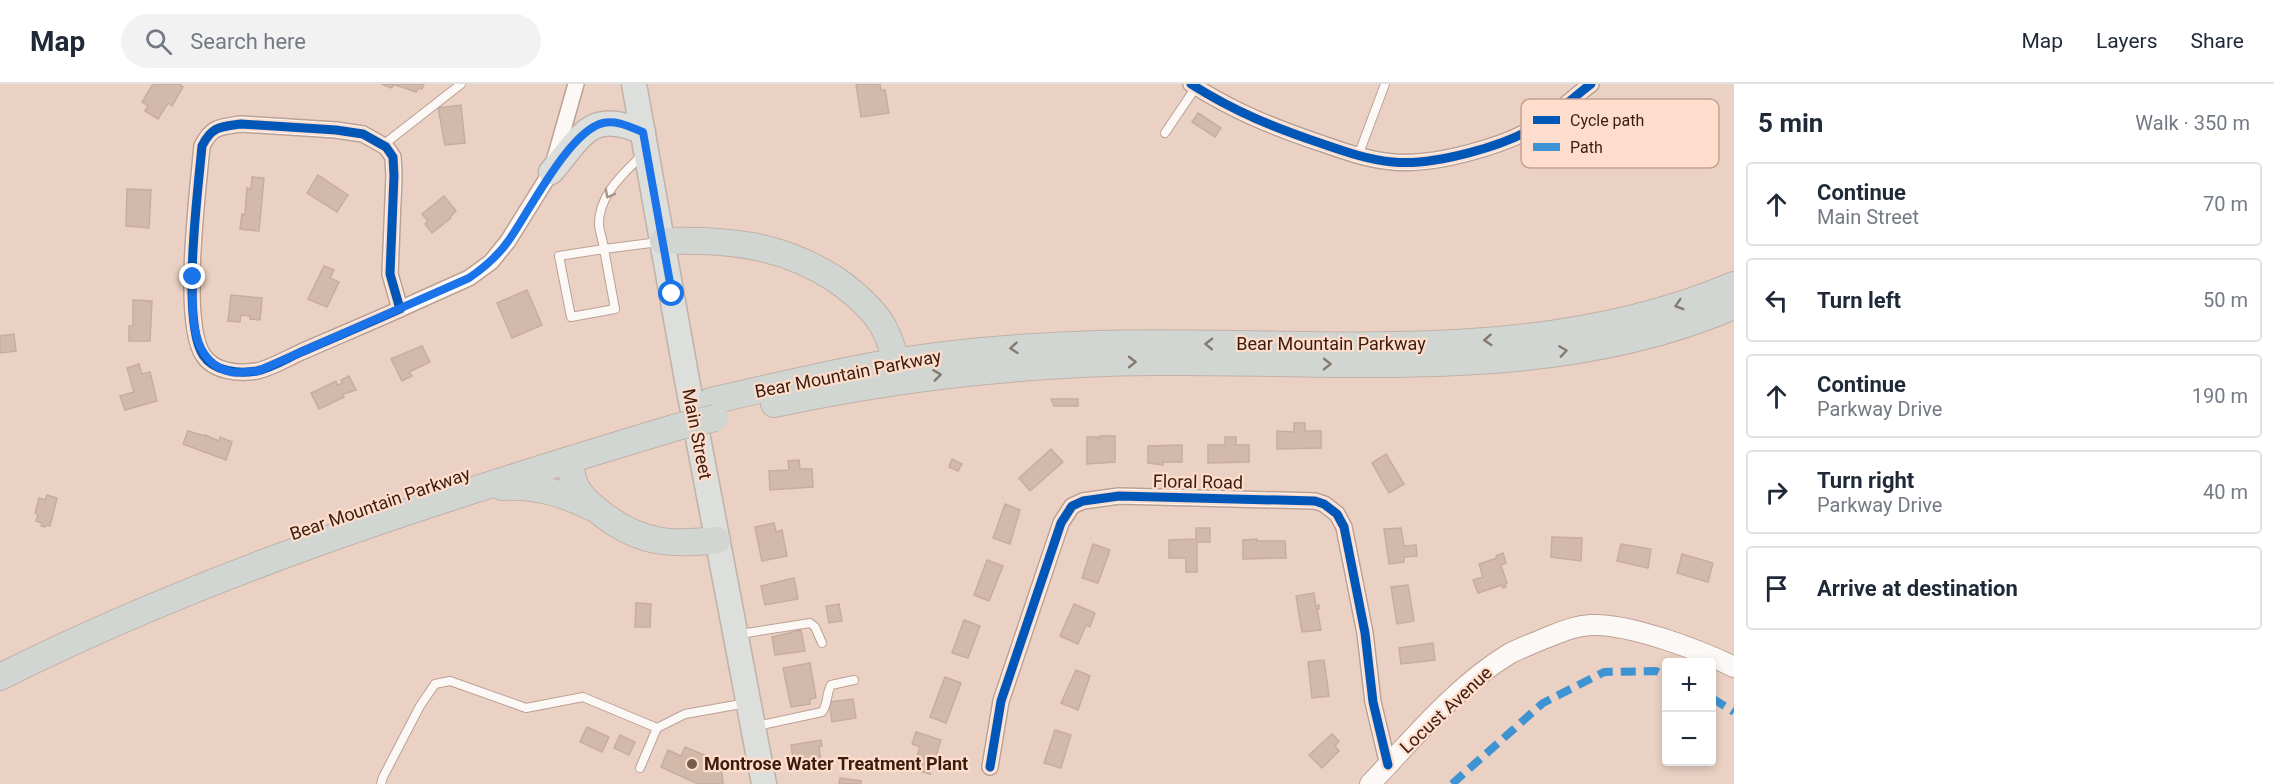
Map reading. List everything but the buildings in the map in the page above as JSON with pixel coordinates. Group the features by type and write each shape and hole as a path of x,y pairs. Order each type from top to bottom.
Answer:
{"highway":[{"path":"663,241 709,241 765,248 781,252 824,273 849,290 874,313 886,331 897,362"},
{"name":"Bear Mountain Parkway","path":"0,657 166,584 329,521 491,466 713,409 828,374 897,362 994,350 1089,344 1354,346 1507,339 1579,329 1641,316 1693,301 1734,285"},
{"name":"Bear Mountain Parkway","path":"713,409 900,380 1029,366 1159,362 1361,365 1526,356 1597,347 1635,339 1734,306"},
{"name":"Bear Mountain Parkway","path":"0,676 112,625 254,567 475,489 569,460 675,419"},
{"path":"569,460 575,485 586,501 623,529 649,540 677,543 717,540"},
{"path":"475,489 514,487 544,489 594,508"}],"main road":[{"name":"Main Street","path":"634,84 764,784"},
{"path":"550,172 587,130 595,125 615,122 644,142"}],"street":[{"path":"400,309 390,274 393,157 383,145 363,134 253,124 217,128 208,134 202,146 194,242 192,312 203,355 211,363 232,373 258,371 400,309 469,278 491,262 508,242 550,172 576,84"},
{"path":"1571,99 1590,84"},
{"path":"1193,85 1218,101 1266,125 1358,156 1394,163 1444,158 1494,146 1521,133"},
{"name":"Floral Road","path":"990,767 1001,701 1061,523 1072,506 1083,501 1119,496 1315,501 1324,504 1337,514 1344,527 1351,554 1365,633 1373,702 1388,765"},
{"name":"Locust Avenue","path":"1370,784 1421,729 1482,673 1511,653 1569,628 1593,625 1625,630 1666,640 1732,663"}],"lane":[{"path":"383,145 461,84"},
{"path":"1358,156 1385,84"},
{"path":"1164,133 1193,85"},
{"path":"644,142 616,180 605,200 599,224 604,249 609,290 615,309 571,317 572,297 563,279 559,256 604,249 663,241"},
{"path":"563,279 573,278"},
{"path":"735,635 810,623 815,627 822,643"},
{"path":"753,727 822,712 825,709 831,685 854,680"},
{"path":"381,784 420,706 435,684 450,681 526,708 583,697 657,728"},
{"path":"640,768 657,728 685,714 748,703"}],"marked path":[{"path":"1452,784 1543,703 1604,672 1656,671 1662,674"},
{"path":"1716,701 1734,712"}],"cycle path":[{"path":"1191,84 1239,111 1271,125 1340,150 1384,161 1428,161 1470,153 1521,134"},
{"path":"1572,99 1591,84"},
{"path":"241,124 363,134 386,147 393,157 394,176 390,274 400,309 268,368 243,372 227,371 214,365 203,355 196,338 192,286 202,146 213,131 241,124"},
{"path":"990,767 1001,701 1061,523 1072,506 1083,501 1119,496 1315,501 1324,504 1337,514 1344,527 1365,633 1373,702 1388,765"}],"place":[{"name":"Montrose Water Treatment Plant","path":"692,764"}],"route":[{"path":"193,277 192,312 198,343 203,355 211,363 232,373 258,371 469,278 491,262 508,242 550,172 587,130 605,122 615,122 643,132 672,294"}]}
